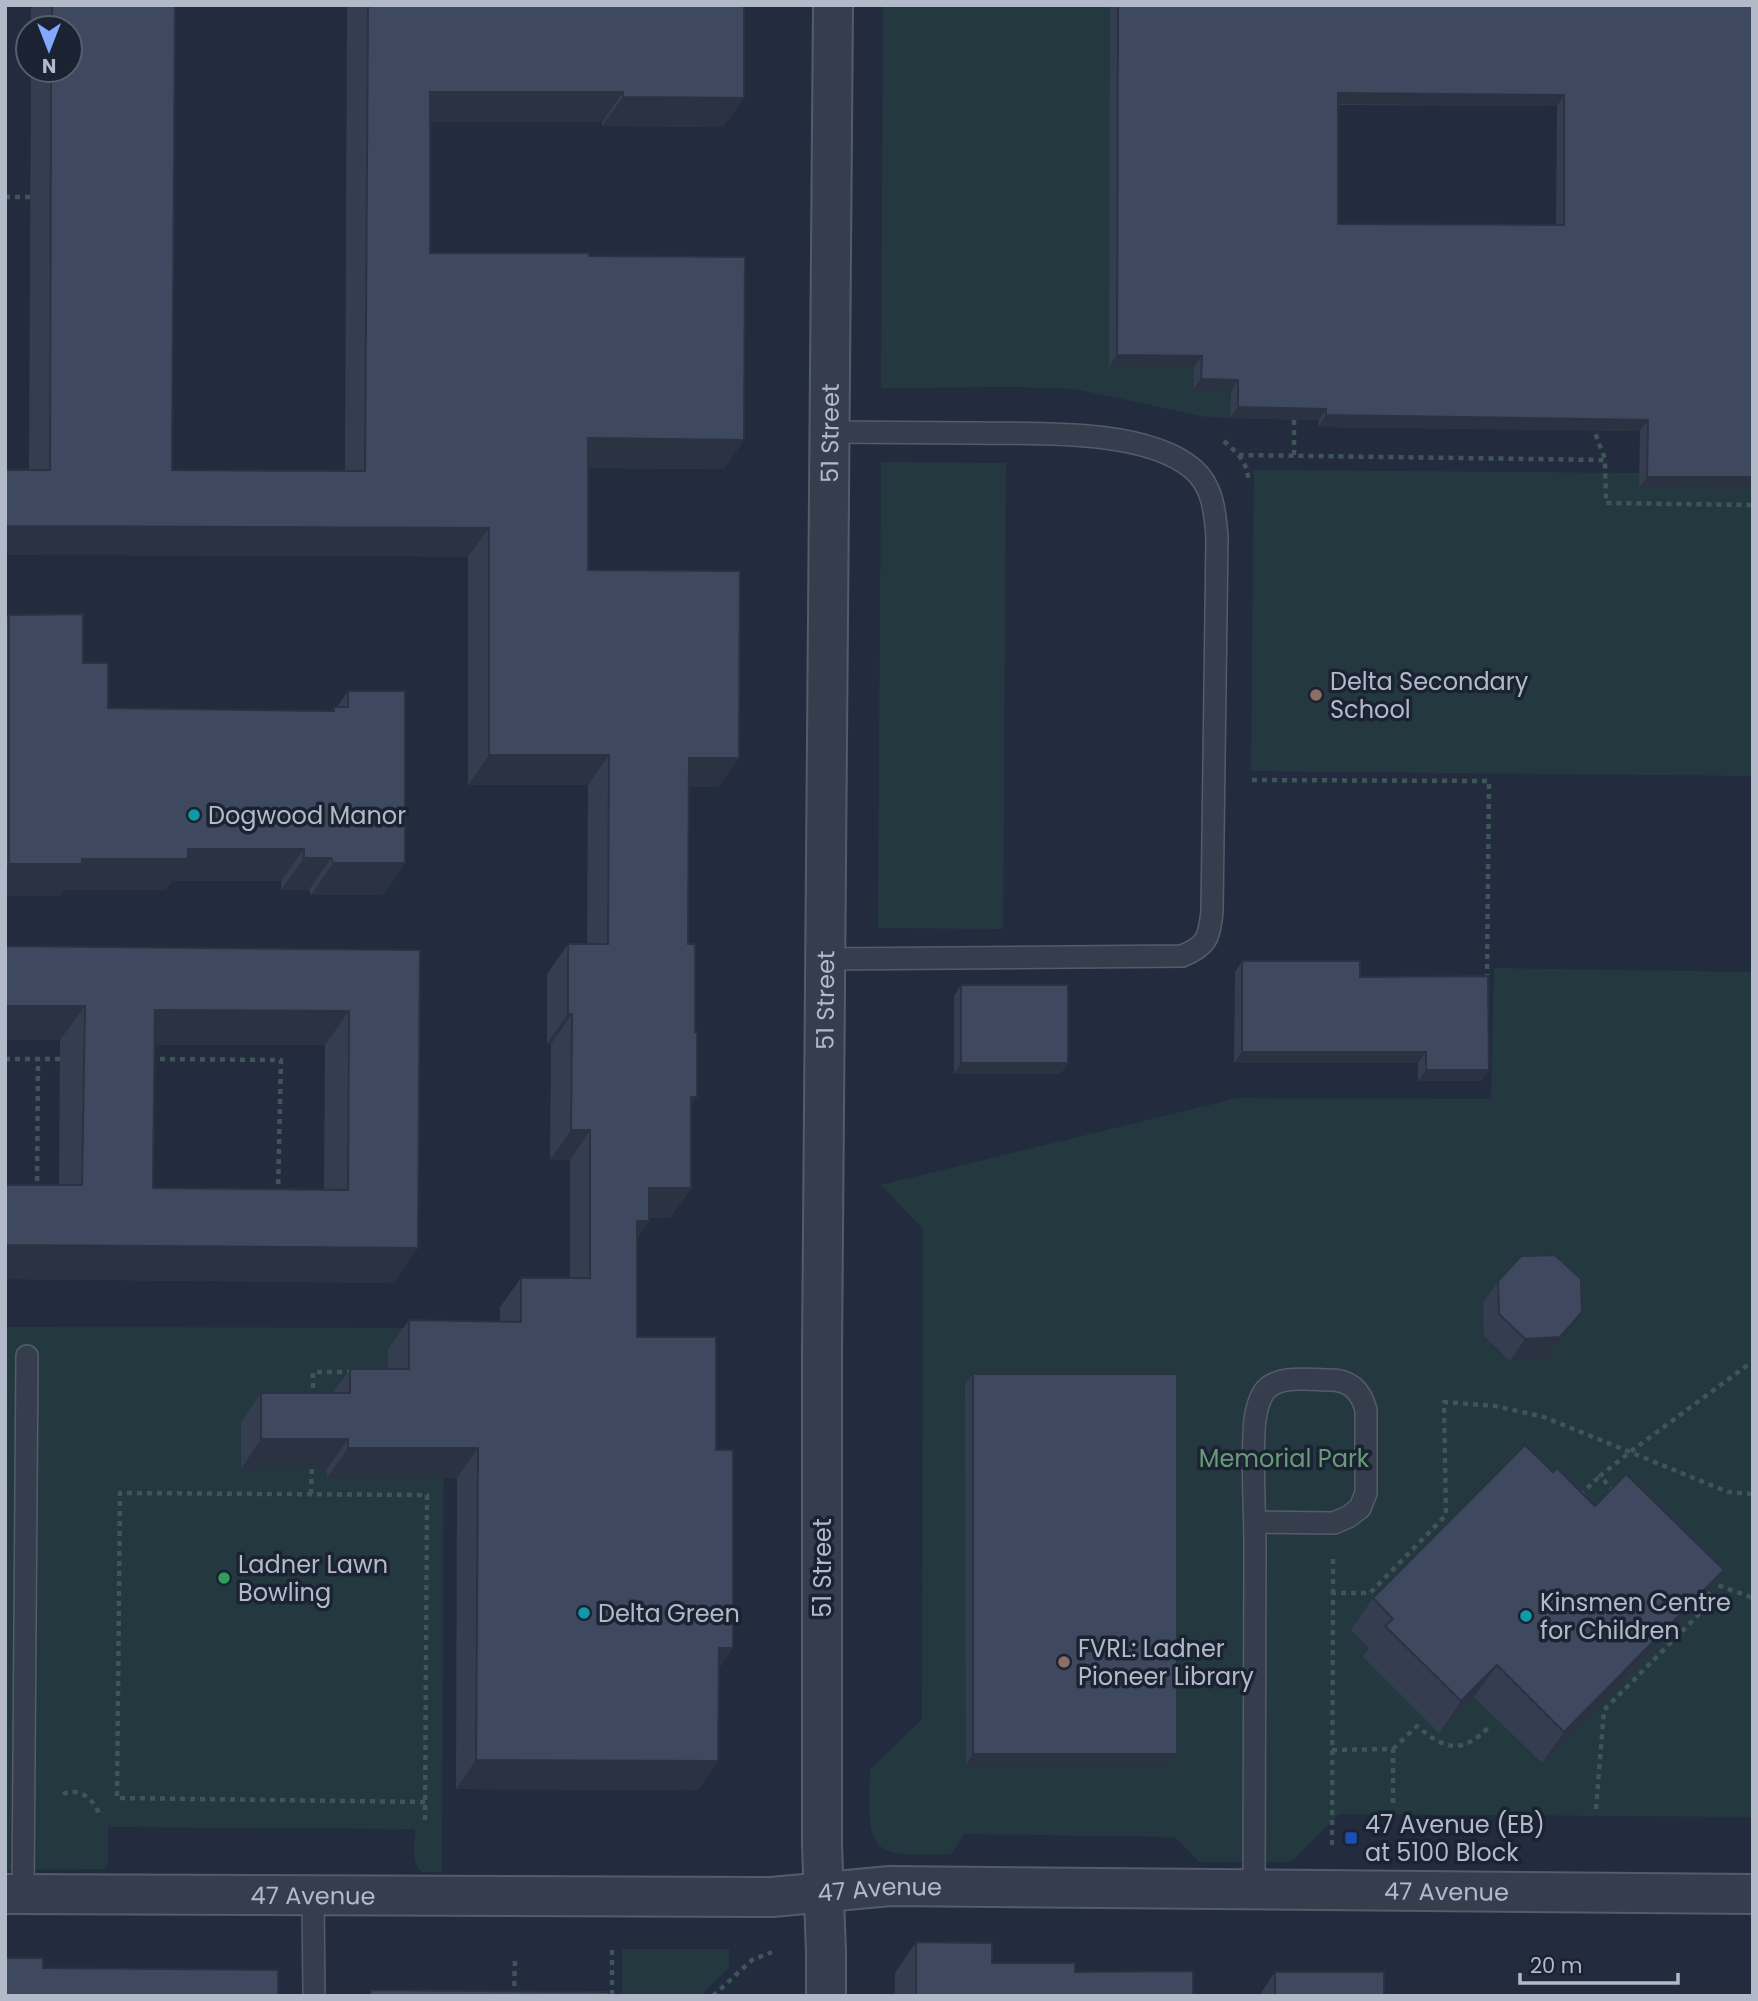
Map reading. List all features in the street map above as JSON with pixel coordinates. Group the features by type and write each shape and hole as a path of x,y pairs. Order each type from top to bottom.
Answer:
{"street":[{"name":"51 Street","path":"825,1996 827,1952 822,1844 822,1366 833,5"},
{"name":"47 Avenue","path":"14,1894 772,1897 890,1886 1753,1894"}],"lane":[{"path":"827,959 1182,956 1197,950 1210,930 1212,912 1217,537 1212,500 1206,483 1175,456 1143,445 1079,435 829,432"},
{"path":"14,1894 27,1356"},
{"path":"1254,1889 1254,1431 1259,1402 1265,1390 1277,1382 1336,1380 1349,1383 1363,1397 1366,1410 1366,1493 1360,1508 1349,1517 1334,1523 1255,1522"},
{"path":"313,1895 314,1996"}],"path":[{"path":"5,197 30,197"},
{"path":"1294,420 1294,456"},
{"path":"1590,421 1605,460 1606,503 1753,505"},
{"path":"1219,438 1239,455 1247,470 1250,484"},
{"path":"1239,455 1605,460"},
{"path":"1247,780 1489,781 1487,977 1474,977"},
{"path":"5,1059 65,1059"},
{"path":"37,1200 38,1059"},
{"path":"146,1059 281,1060 277,1203"},
{"path":"1573,1501 1630,1452 1753,1361"},
{"path":"313,1399 313,1372 358,1372"},
{"path":"1333,1593 1370,1593 1446,1516 1444,1402 1495,1406 1544,1417 1728,1492 1753,1494"},
{"path":"311,1494 312,1453"},
{"path":"1600,1476 1618,1496"},
{"path":"425,1802 117,1798 120,1493 427,1495 425,1820"},
{"path":"1333,1553 1332,1843 1345,1843"},
{"path":"1596,1809 1604,1710 1714,1600 1702,1582 1753,1598"},
{"path":"1332,1750 1393,1749 1418,1726 1434,1740 1455,1746 1467,1744 1490,1726"},
{"path":"1393,1749 1393,1808"},
{"path":"60,1801 61,1795 67,1791 90,1798 100,1817"},
{"path":"612,1950 612,1996"},
{"path":"713,1996 752,1960 772,1952"},
{"path":"514,1996 515,1959"}],"green space":[{"path":"883,5 1110,5 1194,367 1193,390 1231,392 1230,418 1206,417 1075,389 881,388"},
{"path":"881,462 1006,463 1003,929 878,928"},
{"path":"1254,470 1639,473 1639,487 1753,489 1753,776 1251,771"},
{"name":"Memorial Park","path":"1494,968 1753,972 1753,1817 1339,1814 1291,1862 1199,1862 1175,1837 964,1834 951,1854 902,1854 887,1850 878,1843 872,1833 870,1770 922,1719 923,1229 881,1185 1238,1098 1491,1099"},
{"name":"Ladner Lawn Bowling","path":"5,1327 444,1328 442,1872 422,1872 418,1868 414,1852 415,1829 108,1827 108,1861 103,1869 5,1870"},
{"path":"622,1949 729,1949 729,1968 700,1996 622,1996"}],"building":[{"path":"52,5 175,5 172,470 365,471 368,5 744,5 744,98 623,97 623,92 430,92 430,253 745,257 744,440 588,438 588,570 740,571 739,758 689,758 688,944 695,944 697,1032 697,1097 691,1097 691,1188 649,1188 649,1221 637,1221 637,1337 716,1337 716,1450 733,1450 733,1648 719,1648 718,1761 476,1760 478,1448 348,1448 348,1439 261,1439 261,1393 350,1393 350,1369 409,1369 409,1320 521,1322 521,1278 590,1278 590,1130 571,1130 572,1014 568,1014 568,944 608,944 609,755 489,755 489,528 5,526 5,470 50,470 51,84 84,84 84,14 52,14"},
{"path":"1118,5 1753,5 1753,477 1647,477 1648,420 1326,415 1326,409 1238,407 1238,380 1201,379 1202,356 1117,355","holes":["1338,93 1564,95 1564,225 1338,224"]},
{"name":"Dogwood Manor","path":"83,614 83,663 108,663 108,708 334,711 334,707 348,707 348,691 405,691 405,863 333,863 331,858 304,858 304,849 188,849 188,859 82,859 82,864 9,864 9,615"},
{"path":"5,946 420,950 418,1248 5,1245 5,1185 82,1185 85,1006 5,1006","holes":["155,1010 349,1011 348,1190 153,1188"]},
{"path":"1242,961 1360,961 1360,977 1488,976 1489,1070 1426,1070 1426,1052 1242,1052"},
{"path":"961,985 1068,985 1068,1063 961,1063"},
{"path":"1555,1255 1581,1279 1582,1312 1560,1337 1525,1339 1499,1314 1498,1281 1521,1256"},
{"path":"973,1374 1177,1374 1177,1754 973,1754"},
{"name":"Kinsmen Centre for Children","path":"1525,1445 1553,1472 1557,1468 1595,1506 1626,1474 1724,1570 1564,1732 1497,1665 1461,1701 1385,1626 1393,1619 1373,1598"},
{"path":"916,1942 992,1943 992,1963 1075,1963 1075,1972 1193,1971 1193,1996 916,1996"},
{"path":"5,1958 43,1958 43,1968 278,1970 278,1996 5,1996"},
{"path":"1275,1972 1384,1972 1384,1996 1275,1996"},
{"path":"371,1990 609,1992 609,1996 370,1996"}],"place":[{"name":"Delta Secondary School","path":"1316,695"},
{"name":"Dogwood Manor","path":"194,815"},
{"name":"Ladner Lawn Bowling","path":"224,1578"},
{"name":"Delta Green","path":"584,1613"},
{"name":"Kinsmen Centre for Children","path":"1526,1616"},
{"name":"FVRL: Ladner Pioneer Library","path":"1064,1662"},
{"name":"47 Avenue (EB) at 5100 Block","path":"1351,1838"}]}
